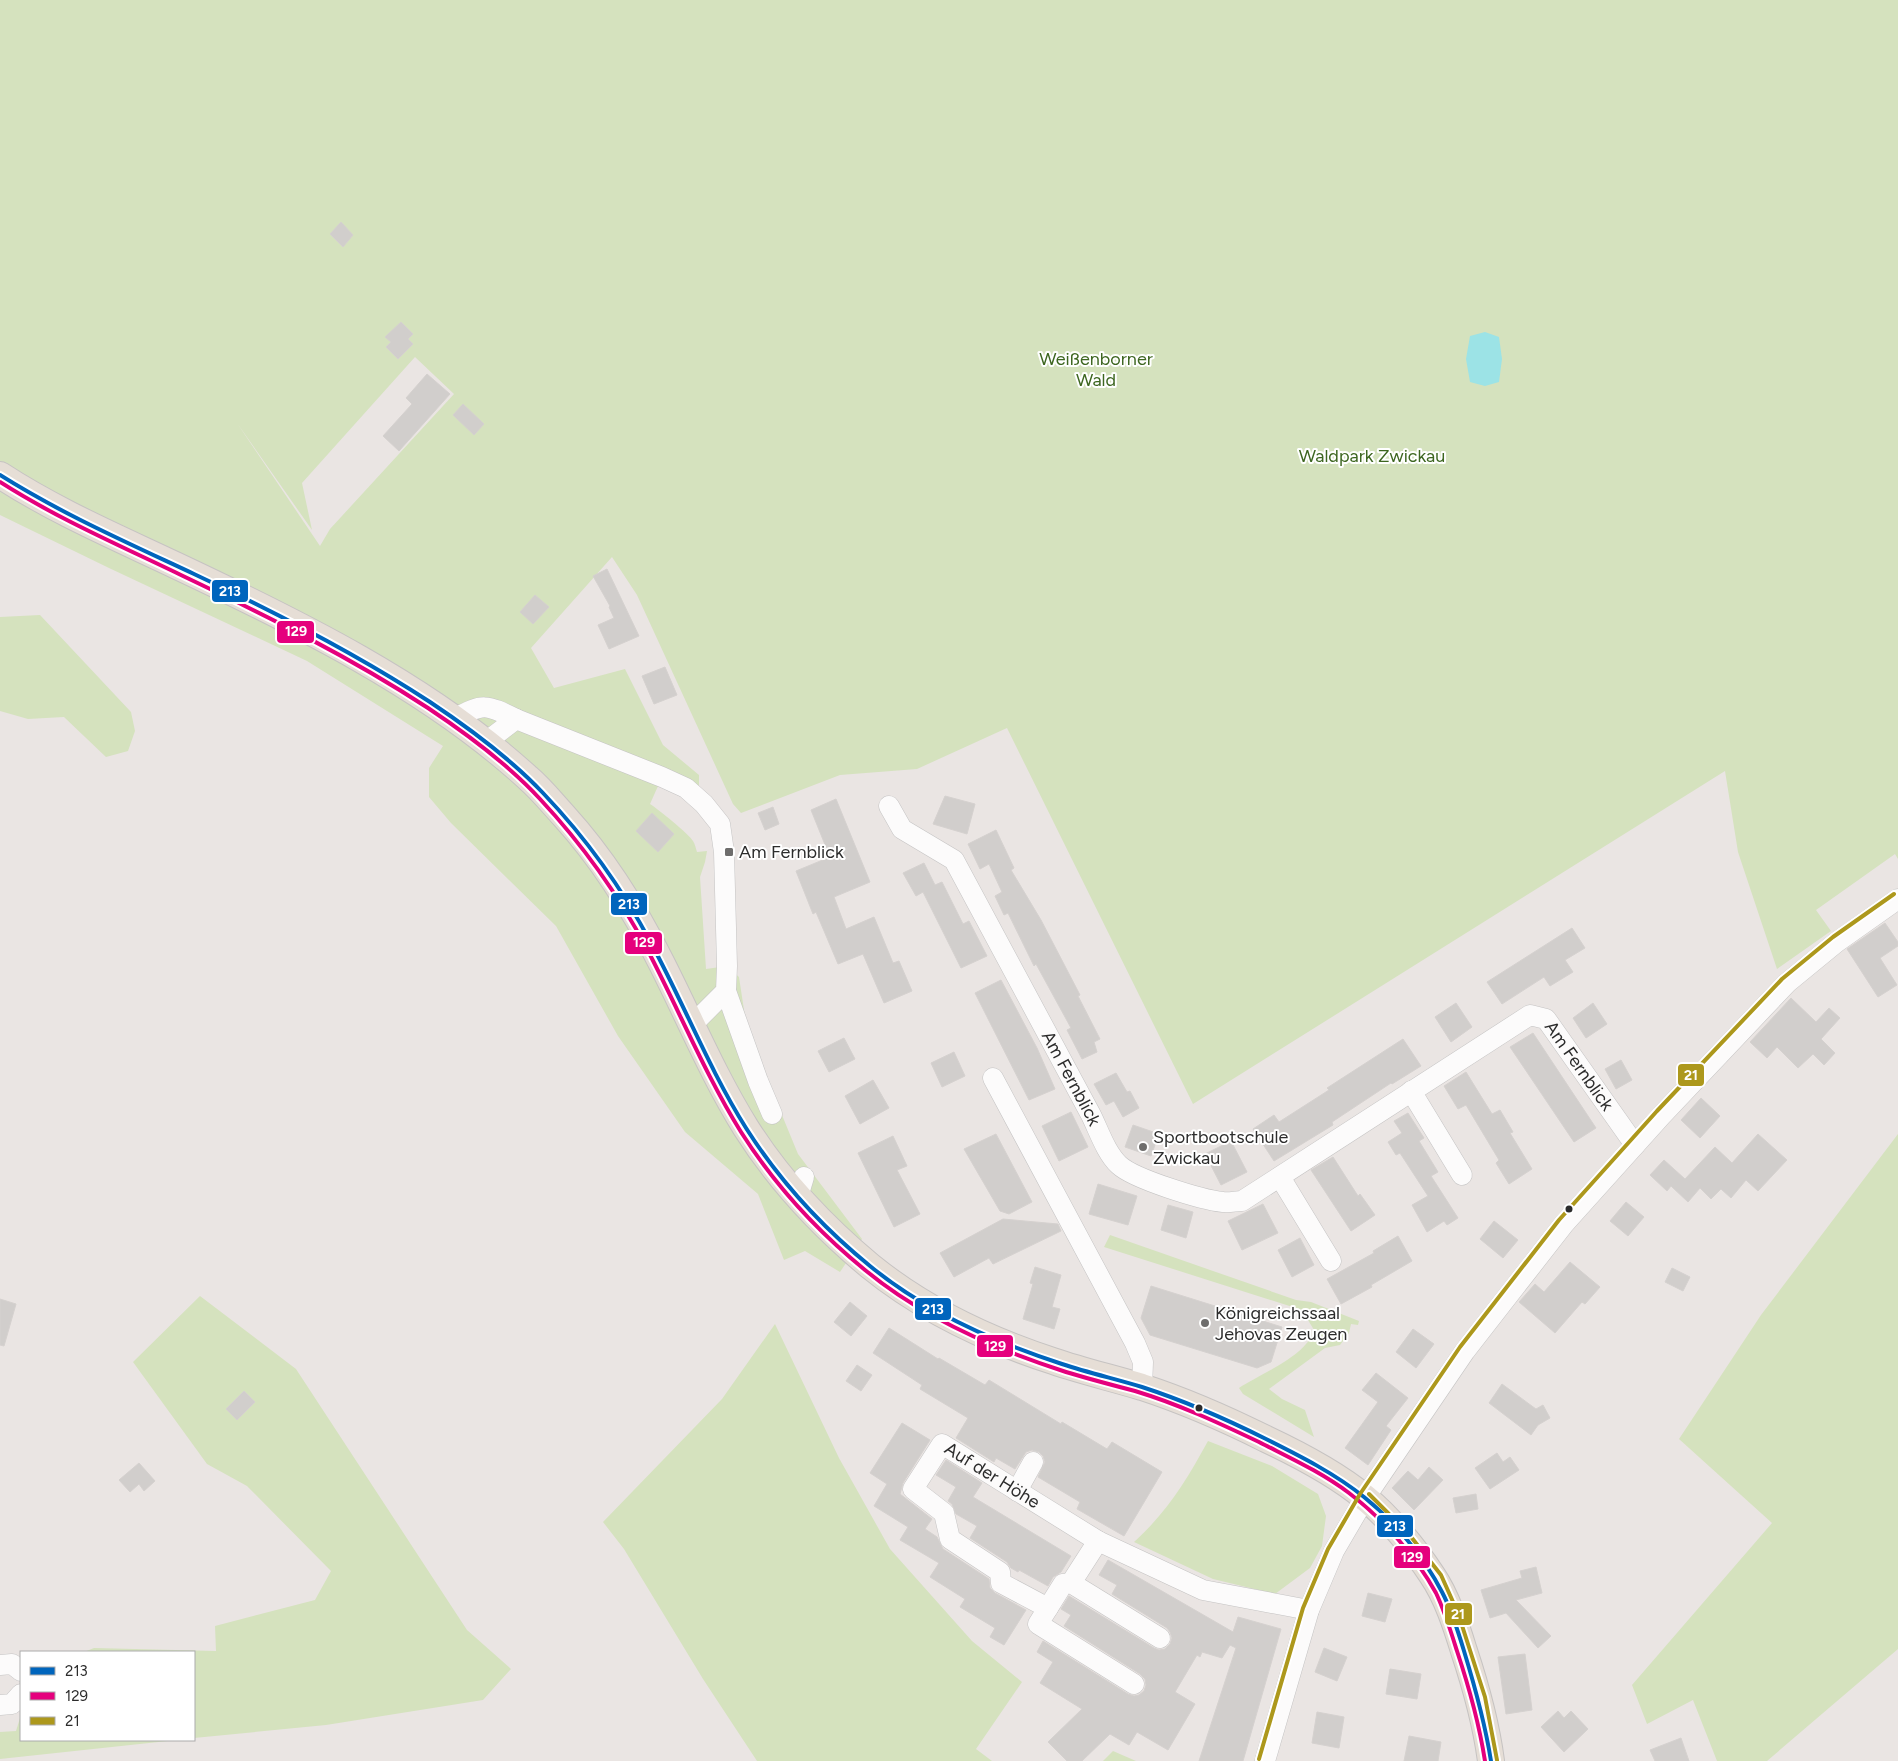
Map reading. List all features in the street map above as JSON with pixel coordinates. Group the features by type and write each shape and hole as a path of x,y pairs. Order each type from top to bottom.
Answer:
{"main road":[{"path":"0,475 68,514 268,609 378,670 454,719 486,742 530,779 569,822 603,864 634,912 720,1081 746,1127 773,1167 801,1187 835,1236 875,1270 917,1299 954,1320 1003,1343 1052,1361 1142,1388 1218,1416 1305,1457 1365,1498 1403,1538 1435,1578 1449,1607 1479,1699 1491,1761"}],"street":[{"path":"454,719 474,708 491,706 516,719 686,788 704,804 720,824 724,852 726,991 758,1081 772,1114"},
{"path":"486,742 516,719"},
{"name":"Am Fernblick","path":"889,806 902,829 954,860 1107,1148 1119,1165 1137,1176 1187,1194 1224,1202 1242,1201 1530,1015 1546,1019 1635,1144"},
{"path":"1266,1761 1309,1610 1334,1551 1365,1498 1465,1351 1564,1224 1635,1144 1787,982 1837,942 1898,899"},
{"path":"692,1025 726,991"},
{"path":"993,1078 1135,1343 1143,1362 1142,1388"},
{"path":"1411,1091 1462,1174"},
{"path":"1280,1177 1331,1261"},
{"name":"Auf der Höhe","path":"1048,1608 1001,1583 1000,1572 950,1539 944,1513 913,1489 942,1444 1098,1541 1203,1590 1309,1610"},
{"path":"1017,1491 1033,1462"},
{"path":"1071,1583 1098,1541"},
{"path":"1134,1684 1038,1624 1063,1584 1071,1583 1160,1638"},
{"path":"0,1665 12,1664 20,1670"},
{"path":"0,1705 12,1704 20,1695"}],"green space":[{"name":"Weißenborner Wald","path":"0,0 1898,0 1898,859 1895,854 1816,910 1831,931 1777,969 1738,852 1725,771 1193,1104 1007,728 917,769 840,775 741,813 733,804 637,595 612,557 531,648 554,688 625,669 663,745 699,775 699,786 668,772 662,777 650,804 691,838 697,852 707,851 700,877 706,969 727,966 739,977 747,1030 798,1154 862,1239 840,1272 805,1251 784,1260 758,1194 685,1132 618,1036 556,926 451,823 429,797 429,768 443,746 307,661 0,515","holes":["415,357 454,394 330,529 320,546 237,423 312,530 302,483"]},
{"path":"40,615 131,712 135,731 128,751 106,757 64,717 28,719 0,711 0,617"},
{"path":"1898,1134 1898,1649 1767,1761 1717,1761 1693,1700 1647,1724 1632,1685 1772,1523 1679,1439 1761,1315"},
{"path":"1110,1235 1296,1300 1311,1302 1359,1321 1358,1325 1351,1324 1349,1333 1340,1345 1325,1348 1269,1389 1282,1399 1305,1410 1314,1437 1243,1394 1239,1388 1282,1364 1310,1339 1314,1330 1302,1310 1104,1247"},
{"path":"200,1296 296,1369 467,1630 511,1669 483,1700 326,1725 195,1738 195,1651 86,1651 94,1648 216,1651 215,1626 315,1600 331,1571 247,1486 207,1464 133,1362"},
{"path":"775,1324 839,1458 890,1549 972,1641 1022,1682 976,1749 992,1761 757,1761 703,1679 624,1549 603,1522 722,1399"},
{"path":"1208,1441 1272,1466 1318,1494 1326,1516 1322,1546 1310,1568 1275,1594 1213,1579 1134,1542 1167,1507"},
{"path":"20,1718 20,1741 168,1741 0,1759 0,1732 16,1731"},
{"path":"1113,1751 1136,1761 1103,1761"}],"water":[{"path":"1485,332 1499,337 1502,359 1499,382 1485,386 1470,382 1466,359 1470,336"}],"building":[{"path":"341,222 353,235 343,247 330,234"},
{"path":"401,322 413,334 408,339 413,344 398,359 386,347 391,342 385,337"},
{"path":"427,374 450,394 399,451 383,436 412,404 406,398"},
{"path":"463,404 484,424 474,435 453,415"},
{"path":"607,569 639,636 609,649 598,625 614,618 610,606 593,576"},
{"path":"535,595 549,607 533,624 520,612"},
{"path":"665,667 677,695 654,704 642,676"},
{"path":"945,796 975,804 967,834 933,824"},
{"path":"836,799 870,882 834,897 846,929 874,917 893,963 899,961 912,991 884,1003 863,954 838,964 816,912 813,914 796,871 830,857 811,810"},
{"path":"773,807 779,824 765,830 758,813"},
{"path":"652,813 674,834 658,852 636,831"},
{"path":"996,830 1014,868 1011,870 1041,920 1080,995 1078,996 1100,1039 1094,1042 1097,1052 1082,1059 1067,1030 1071,1028 1036,964 1034,966 1008,913 1004,915 995,896 1002,892 989,864 980,869 968,844"},
{"path":"924,863 935,885 942,882 963,924 969,921 987,956 961,968 923,892 916,896 903,873"},
{"path":"1885,923 1898,942 1898,946 1880,958 1897,985 1878,997 1847,949"},
{"path":"1572,928 1585,948 1565,960 1573,972 1550,986 1544,977 1502,1004 1487,982"},
{"path":"1001,980 1037,1048 1055,1089 1029,1100 975,993"},
{"path":"1791,998 1816,1022 1829,1008 1840,1018 1821,1039 1835,1053 1824,1065 1813,1054 1798,1068 1777,1047 1767,1058 1750,1042"},
{"path":"1456,1003 1472,1027 1451,1042 1435,1017"},
{"path":"1593,1003 1607,1024 1586,1038 1573,1018"},
{"path":"1533,1033 1596,1128 1574,1142 1510,1047"},
{"path":"844,1038 855,1059 829,1072 818,1051"},
{"path":"1403,1039 1421,1066 1391,1083 1332,1122 1333,1125 1274,1161 1253,1129 1274,1115 1279,1122 1329,1090 1327,1088"},
{"path":"954,1052 965,1076 942,1087 931,1063"},
{"path":"1621,1060 1632,1080 1616,1089 1605,1069"},
{"path":"1466,1072 1492,1114 1500,1110 1513,1132 1510,1133 1532,1169 1509,1184 1496,1163 1499,1160 1466,1105 1458,1109 1444,1086"},
{"path":"1116,1073 1127,1092 1130,1091 1139,1108 1123,1117 1114,1101 1106,1105 1094,1084"},
{"path":"873,1080 889,1108 860,1124 845,1096"},
{"path":"1701,1098 1720,1116 1700,1138 1681,1120"},
{"path":"1071,1112 1088,1147 1059,1161 1042,1126"},
{"path":"1408,1113 1424,1138 1419,1141 1438,1172 1431,1176 1458,1218 1447,1225 1444,1221 1427,1232 1412,1205 1428,1196 1400,1153 1396,1155 1388,1142 1402,1133 1394,1121"},
{"path":"1133,1125 1159,1134 1151,1156 1125,1147"},
{"path":"996,1134 1032,1202 1009,1214 1000,1211 964,1149"},
{"path":"1758,1134 1787,1160 1758,1191 1746,1180 1731,1198 1721,1189 1711,1199 1700,1188 1688,1202 1671,1186 1667,1191 1650,1175 1664,1160 1685,1179 1715,1147 1732,1163"},
{"path":"893,1136 907,1166 897,1170 920,1214 894,1227 858,1153"},
{"path":"1231,1141 1247,1172 1221,1185 1205,1154"},
{"path":"1333,1157 1358,1196 1360,1194 1375,1215 1351,1231 1311,1170"},
{"path":"1098,1184 1137,1196 1128,1225 1089,1214"},
{"path":"1626,1202 1644,1217 1628,1236 1610,1221"},
{"path":"1263,1204 1278,1233 1242,1250 1228,1221"},
{"path":"1168,1205 1193,1212 1186,1238 1161,1230"},
{"path":"1003,1219 1058,1224 1061,1231 993,1264 989,1258 954,1277 940,1253"},
{"path":"1494,1221 1518,1240 1503,1258 1480,1239"},
{"path":"1398,1236 1412,1261 1371,1285 1372,1287 1341,1304 1327,1279 1374,1253 1373,1251"},
{"path":"1300,1238 1314,1265 1292,1277 1278,1250"},
{"path":"1570,1262 1600,1287 1585,1304 1582,1302 1555,1333 1519,1302 1535,1284 1544,1292"},
{"path":"1035,1267 1061,1275 1052,1307 1060,1309 1054,1329 1023,1319 1033,1284 1030,1283"},
{"path":"1672,1268 1690,1277 1683,1291 1665,1282"},
{"name":"Königreichssaal Jehovas Zeugen","path":"1151,1286 1282,1327 1271,1362 1257,1368 1150,1335 1141,1318"},
{"path":"0,1299 16,1304 4,1346 0,1345"},
{"path":"850,1302 867,1316 851,1336 834,1322"},
{"path":"889,1328 938,1359 985,1385 989,1380 1061,1424 1062,1422 1107,1449 1112,1442 1162,1472 1124,1536 1077,1509 1080,1502 1038,1477 1045,1462 1039,1452 1032,1450 1026,1452 1015,1469 996,1458 994,1462 956,1438 968,1418 920,1389 922,1385 873,1353"},
{"path":"1413,1329 1434,1344 1416,1368 1396,1352"},
{"path":"857,1365 872,1375 861,1391 846,1381"},
{"path":"1376,1373 1408,1398 1386,1426 1391,1430 1368,1465 1345,1448 1378,1402 1362,1390"},
{"path":"1502,1384 1536,1409 1543,1405 1550,1418 1538,1425 1531,1435 1489,1403"},
{"path":"244,1391 255,1402 237,1420 226,1409"},
{"path":"902,1423 930,1440 903,1483 900,1494 932,1519 925,1529 937,1537 943,1549 989,1579 990,1588 995,1593 1026,1610 1004,1645 990,1637 995,1628 960,1607 965,1599 930,1577 939,1563 900,1540 908,1527 874,1506 887,1484 870,1473"},
{"path":"1497,1453 1503,1462 1510,1457 1519,1470 1490,1489 1475,1468"},
{"path":"946,1460 982,1483 973,1497 1071,1556 1061,1572 1053,1577 1048,1586 1019,1570 1018,1572 1011,1568 1007,1562 970,1538 977,1526 956,1514 952,1504 948,1501 956,1487 936,1475"},
{"path":"139,1463 155,1481 144,1491 139,1484 130,1492 119,1480"},
{"path":"1429,1467 1443,1480 1414,1510 1392,1488 1408,1471 1418,1480"},
{"path":"1476,1494 1478,1509 1456,1513 1453,1498"},
{"path":"1108,1560 1233,1632 1238,1617 1281,1629 1243,1761 1199,1761 1236,1648 1230,1645 1222,1658 1202,1652 1200,1657 1197,1655 1175,1692 1195,1704 1168,1750 1137,1732 1129,1745 1110,1734 1082,1761 1067,1761 1048,1742 1082,1709 1040,1683 1053,1662 1037,1652 1043,1641 1128,1694 1139,1695 1144,1691 1146,1685 1145,1679 1140,1674 1064,1626 1071,1615 1061,1609 1069,1596 1154,1648 1159,1650 1165,1649 1170,1644 1172,1638 1167,1628 1112,1594 1117,1585 1099,1575"},
{"path":"1536,1567 1542,1593 1516,1600 1551,1636 1538,1648 1506,1613 1490,1618 1481,1590 1522,1578 1520,1571"},
{"path":"1368,1593 1392,1599 1385,1622 1362,1616"},
{"path":"1324,1648 1347,1657 1337,1681 1315,1672"},
{"path":"1525,1654 1532,1710 1506,1714 1498,1657"},
{"path":"1390,1669 1421,1674 1417,1699 1386,1694"},
{"path":"1558,1711 1564,1718 1571,1711 1588,1729 1564,1752 1541,1727"},
{"path":"1317,1712 1344,1717 1339,1748 1312,1743"},
{"path":"1409,1736 1441,1742 1438,1761 1404,1761"},
{"path":"1681,1738 1689,1761 1655,1761 1650,1750"}],"transit line":[{"name":"213","path":"0,475 71,515 254,603 344,650 445,712 489,744 517,768 543,793 574,828 602,864 628,903 663,966 720,1083 759,1147 787,1184 818,1219 852,1251 892,1283 937,1311 1011,1346 1072,1367 1158,1392 1236,1424 1329,1473 1353,1488 1376,1507 1418,1553 1446,1599 1472,1678 1483,1719 1491,1761"},
{"name":"129","path":"0,482 67,520 246,606 369,671 428,708 472,739 528,786 585,852 624,909 659,972 728,1110 754,1151 782,1188 813,1223 847,1255 887,1287 935,1317 1012,1353 1075,1375 1151,1396 1198,1414 1294,1460 1327,1478 1362,1503 1397,1538 1428,1579 1436,1593 1448,1622 1466,1678 1477,1719 1485,1761"},
{"name":"21","path":"1259,1759 1303,1608 1328,1549 1360,1494 1460,1347 1559,1220 1657,1111 1782,979 1833,937 1894,894"},
{"name":"21","path":"1369,1494 1408,1533 1441,1575 1458,1613 1485,1697 1497,1760"}],"place":[{"name":"Am Fernblick","path":"729,852"},
{"name":"Sportbootschule Zwickau","path":"1143,1147"},
{"name":"Königreichssaal Jehovas Zeugen","path":"1205,1323"}],"park label":[{"name":"Waldpark Zwickau","path":"1372,456"}]}
